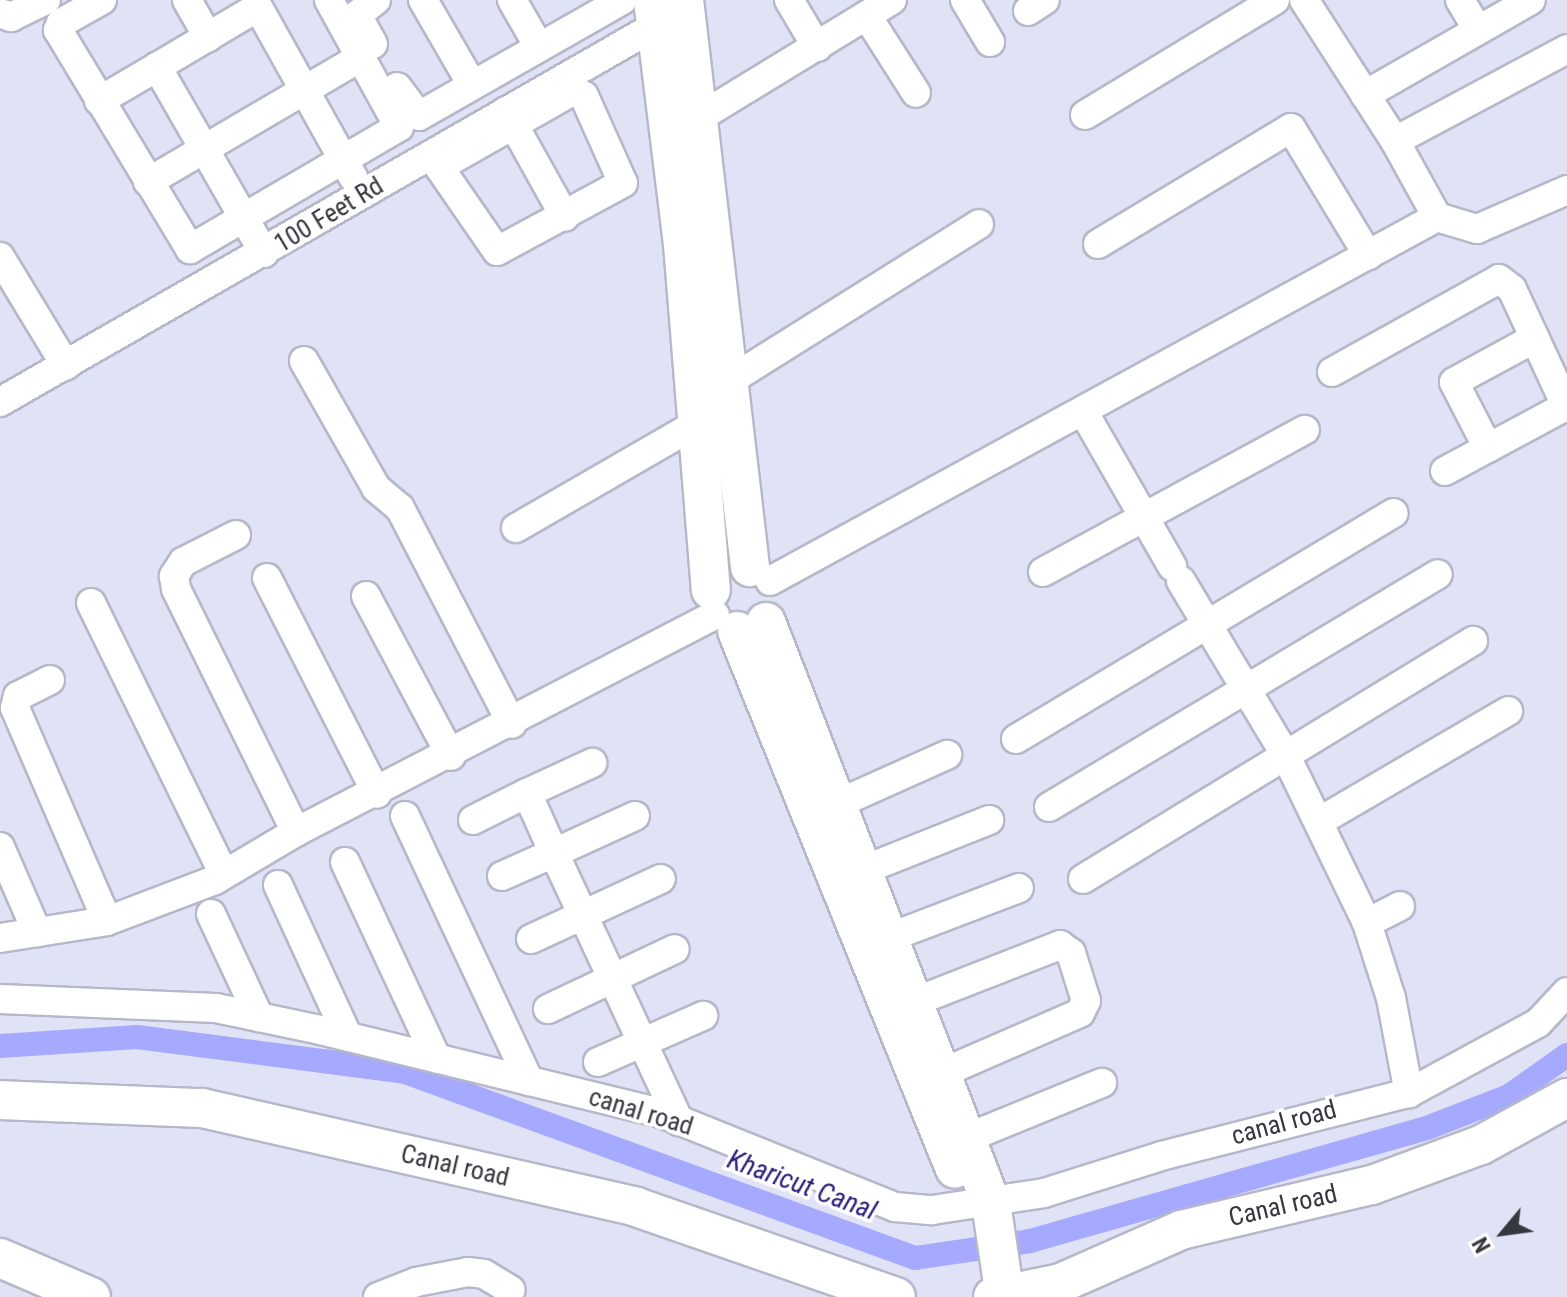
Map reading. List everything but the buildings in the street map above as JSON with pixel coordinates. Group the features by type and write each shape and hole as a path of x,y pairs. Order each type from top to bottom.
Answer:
{"street":[{"path":"0,13 11,17 46,0"},
{"path":"102,0 61,23 58,30 188,249 399,126 329,0"},
{"path":"187,0 208,37"},
{"path":"376,0 359,9 358,17 413,114 539,47 603,4"},
{"path":"423,0 472,85"},
{"path":"512,0 539,47"},
{"path":"0,938 107,921 215,880 223,872 296,832 732,614 775,602 760,574 729,381 684,0"},
{"path":"789,0 817,47"},
{"path":"700,117 892,0"},
{"path":"965,0 990,42"},
{"path":"1085,115 1275,0"},
{"path":"1304,0 1395,141 1437,217 1477,229 1567,190"},
{"path":"1460,0 1478,30"},
{"path":"99,101 261,2 305,90 363,194"},
{"path":"1365,95 1478,30 1518,3"},
{"path":"655,13 683,244 696,424 732,614 835,805 942,1073 967,1138 982,1206 996,1296"},
{"name":"100 Feet Rd","path":"0,402 363,194 510,118 655,13"},
{"path":"867,16 916,93"},
{"path":"1395,141 1567,49"},
{"path":"148,182 361,57"},
{"path":"157,67 264,253"},
{"path":"573,91 584,96 623,183 565,217 497,251 442,174 442,163 510,118 573,91"},
{"path":"510,118 565,217"},
{"path":"1098,244 1291,128 1368,255"},
{"path":"982,1206 926,1108 732,614 723,573 760,574 1083,411 1437,217"},
{"path":"729,381 979,224"},
{"path":"1,261 66,366"},
{"path":"1332,372 1491,279 1512,289 1566,407 1445,471"},
{"path":"1488,448 1454,382 1535,338"},
{"path":"304,361 376,488 400,508 512,724"},
{"path":"1083,411 1177,574 1247,687 1320,821 1367,923 1391,998 1409,1093"},
{"path":"516,528 696,424"},
{"path":"1043,572 1305,430"},
{"path":"1016,739 1393,513"},
{"path":"236,535 183,562 174,576 176,589 296,832"},
{"path":"1049,807 1438,574"},
{"path":"267,578 377,794"},
{"path":"366,596 451,756"},
{"path":"91,603 223,872"},
{"path":"1083,879 1473,641"},
{"path":"50,680 18,696 15,708 107,921"},
{"path":"1320,821 1508,711"},
{"path":"835,805 947,755"},
{"path":"473,820 592,763"},
{"path":"527,793 679,1121"},
{"path":"405,816 529,1081"},
{"path":"502,876 635,816"},
{"path":"861,871 989,820"},
{"path":"0,847 37,932"},
{"path":"345,862 437,1059"},
{"path":"531,939 661,879"},
{"path":"278,885 348,1037"},
{"path":"888,938 1019,888"},
{"path":"1367,923 1400,906"},
{"path":"211,914 259,1017"},
{"path":"914,1002 1060,945 1071,953 1086,1001 1080,1013 942,1073"},
{"path":"548,1009 675,949"},
{"name":"canal road","path":"0,999 201,1007 348,1037 679,1121 895,1207 982,1206 1409,1093 1538,1023 1567,992"},
{"path":"598,1062 703,1016"},
{"path":"967,1138 1102,1083"},
{"name":"Canal road","path":"996,1296 1061,1283 1181,1230 1372,1185 1481,1145 1567,1098"},
{"name":"Canal road","path":"0,1100 95,1100 216,1111 636,1207 896,1297"},
{"path":"0,1258 91,1297"},
{"path":"378,1297 416,1282 468,1272 484,1274 511,1290"}],"waterway":[{"name":"Kharicut Canal","path":"0,1046 137,1037 405,1072 915,1258 1030,1241 1427,1128 1509,1096 1567,1055"}]}
